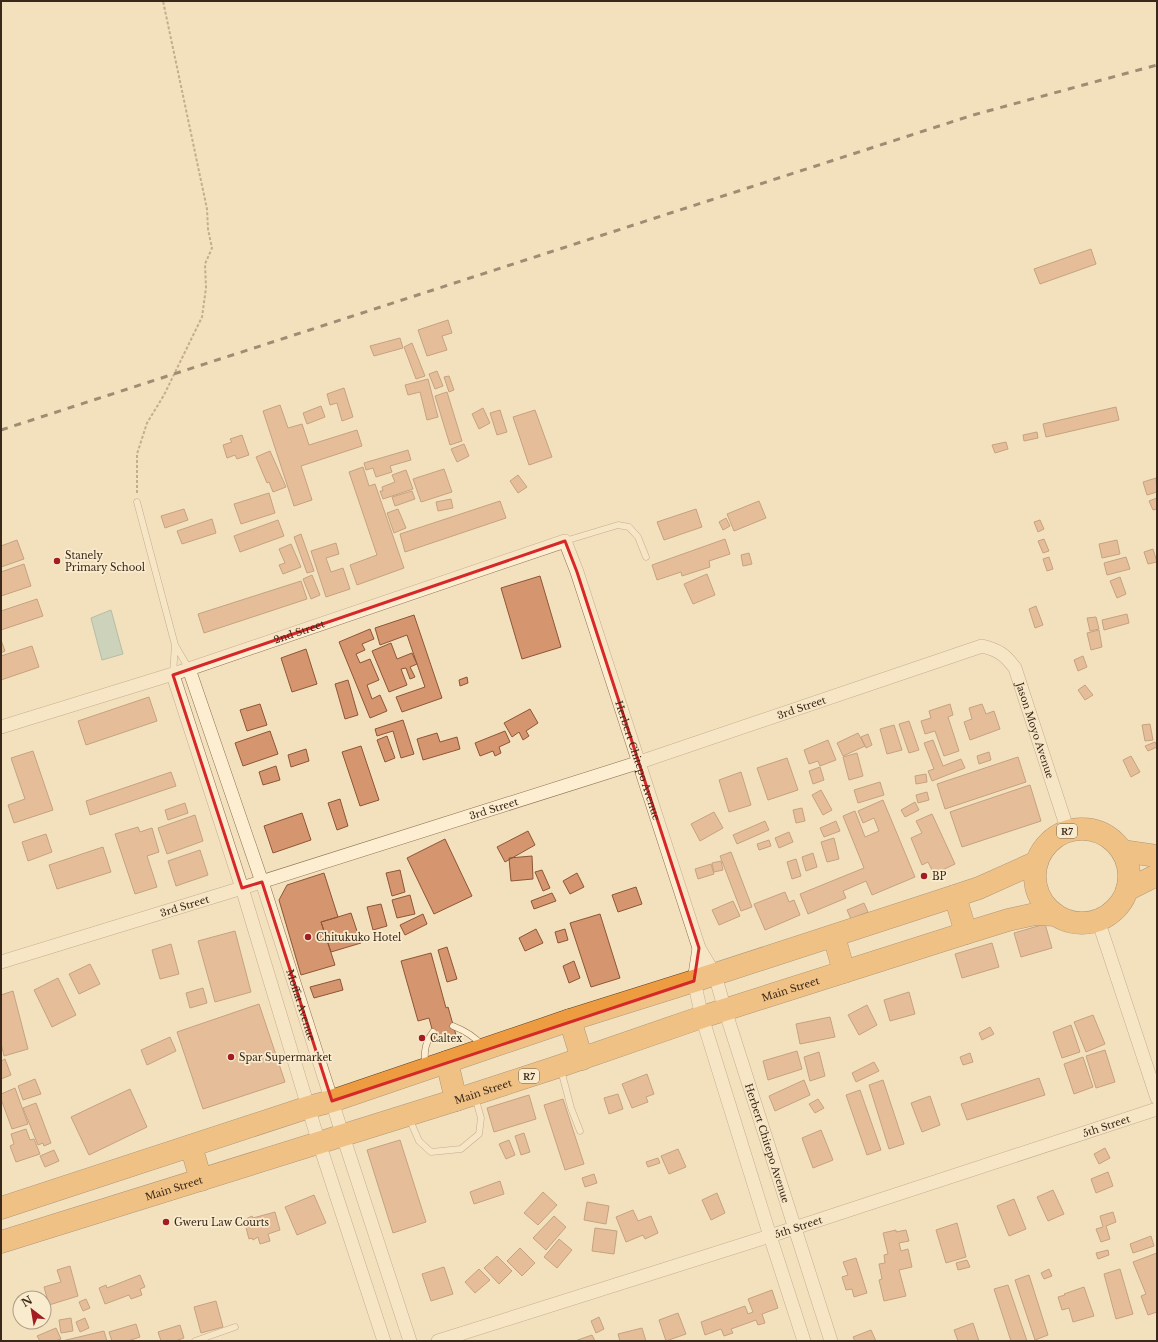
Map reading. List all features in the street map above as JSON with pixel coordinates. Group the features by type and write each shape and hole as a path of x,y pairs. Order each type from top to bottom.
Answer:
{"highway":[{"name":"R7","path":"1037,862 1044,849 1054,838 1068,831 1083,829 1098,831 1112,839 1122,851 1128,863 1129,876 1127,890 1121,902 1110,913 1098,920"},
{"path":"1122,851 1157,856"},
{"path":"1,1208 309,1107 332,1101 425,1068 570,1020 715,975 979,888 1037,862"},
{"name":"Main Street","path":"1037,862 1036,877 1038,892 1045,904 1056,915"},
{"path":"1127,890 1157,875"},
{"path":"955,896 966,933"},
{"name":"Main Street","path":"1,1242 465,1097 582,1059 702,1017 1008,920 1035,914 1056,915 1070,921 1084,922 1098,920"},
{"path":"834,936 844,972"},
{"path":"570,1020 582,1059"},
{"path":"446,1062 465,1097"},
{"path":"191,1146 201,1180"},
{"path":"87,1180 97,1212"}],"street":[{"name":"Herbert Chitepo Avenue","path":"565,541 577,572 640,762 699,948 715,975 831,1341"},
{"name":"2nd Street","path":"1,727 190,669 565,541"},
{"name":"3rd Street","path":"1,962 262,882 640,762 982,646"},
{"name":"Jason Moyo Avenue","path":"982,646 994,649 1006,657 1015,668 1068,831"},
{"name":"Moffat Avenue","path":"190,669 262,882 410,1341"},
{"path":"172,674 242,888 319,1143 384,1341"},
{"path":"1098,920 1157,1098"},
{"name":"Herbert Chitepo Avenue","path":"699,948 694,981 702,1017 804,1341"},
{"name":"5th Street","path":"438,1341 770,1236 1157,1109"}],"lane":[{"path":"137,502 175,645 190,669"},
{"path":"565,541 618,525 624,526 629,527 638,537 646,557"},
{"path":"172,674 175,645"},
{"path":"453,1026 465,1030 486,1049"},
{"path":"425,1068 424,1051 427,1039 433,1032"},
{"path":"560,1066 571,1108 580,1130"},
{"path":"408,1115 419,1142 431,1152 461,1149 479,1134 481,1118 465,1097"},
{"path":"195,1341 235,1327"}],"path":[{"path":"137,502 137,454 147,423 164,395 202,317 206,288 205,264 212,248 208,229 207,209 163,1"}],"highlighted area":[{"path":"565,541 577,572 699,948 694,981 332,1101 262,882 242,888 173,675"}],"water":[{"path":"111,610 123,654 102,660 91,618"}],"building":[{"path":"1091,249 1096,264 1040,284 1034,269"},
{"path":"448,320 452,333 442,336 447,350 427,356 418,330"},
{"path":"400,338 403,348 374,356 370,346"},
{"path":"412,343 425,376 416,379 404,347"},
{"path":"437,371 443,386 435,389 429,374"},
{"path":"449,376 454,390 449,392 444,377"},
{"path":"428,379 438,417 427,420 420,392 408,395 405,385"},
{"path":"344,388 353,417 342,421 337,403 330,405 327,394"},
{"path":"447,392 462,441 450,445 435,396"},
{"path":"280,405 288,428 302,424 309,445 357,430 362,446 301,466 312,500 294,506 263,411"},
{"path":"321,406 325,417 307,424 303,413"},
{"path":"1116,407 1119,420 1046,437 1043,424"},
{"path":"483,408 490,423 479,429 472,414"},
{"path":"500,410 507,432 497,435 490,413"},
{"path":"535,410 552,457 529,465 513,417"},
{"path":"1037,432 1038,438 1024,441 1023,435"},
{"path":"242,435 249,455 237,459 235,455 227,458 223,445 232,442 230,439"},
{"path":"1006,442 1008,449 995,453 992,445"},
{"path":"464,444 469,456 457,462 451,449"},
{"path":"408,450 411,460 390,466 392,472 376,477 373,468 366,470 364,463"},
{"path":"270,451 286,487 273,492 269,482 267,483 256,457"},
{"path":"363,467 369,486 375,484 404,568 357,585 350,565 377,555 349,472"},
{"path":"444,469 452,492 421,502 413,479"},
{"path":"406,470 413,489 383,499 380,491 383,491 382,487 395,482 392,475"},
{"path":"518,475 527,487 518,493 510,481"},
{"path":"1156,478 1157,492 1147,495 1143,482"},
{"path":"412,491 415,499 395,506 392,497"},
{"path":"269,493 275,513 241,524 234,504"},
{"path":"1157,498 1157,509 1153,510 1149,501"},
{"path":"451,499 453,508 438,511 436,502"},
{"path":"500,501 506,518 405,552 400,534"},
{"path":"759,501 766,518 734,531 727,514"},
{"path":"184,509 188,520 165,528 161,516"},
{"path":"398,509 406,528 394,533 387,513"},
{"path":"696,509 702,527 664,540 657,522"},
{"path":"726,518 730,526 723,530 719,522"},
{"path":"212,519 216,533 182,544 177,531"},
{"path":"278,520 284,536 240,552 234,536"},
{"path":"1040,520 1044,529 1038,532 1034,522"},
{"path":"301,534 314,571 307,573 294,537"},
{"path":"725,539 730,554 709,561 710,567 682,576 681,572 657,580 652,565"},
{"path":"1044,539 1049,551 1043,553 1038,541"},
{"path":"17,540 24,559 1,567 1,546"},
{"path":"1117,540 1120,554 1102,558 1099,544"},
{"path":"336,543 339,554 326,558 331,572 343,568 350,589 326,597 311,551"},
{"path":"291,544 301,567 283,574 279,565 285,563 279,549"},
{"path":"1153,549 1157,562 1148,564 1144,552"},
{"path":"749,553 752,564 743,566 741,555"},
{"path":"1049,557 1053,569 1047,571 1043,559"},
{"path":"1126,557 1130,569 1107,575 1104,563"},
{"path":"24,564 31,586 1,596 1,572"},
{"path":"707,574 715,595 693,604 684,584"},
{"path":"312,575 320,595 311,599 303,579"},
{"path":"540,576 561,647 522,659 501,588"},
{"path":"1120,577 1126,594 1117,598 1110,581"},
{"path":"301,581 307,599 204,633 198,614"},
{"path":"37,599 43,616 1,630 1,611"},
{"path":"1036,606 1043,625 1035,628 1029,609"},
{"path":"1127,614 1129,623 1104,630 1102,620"},
{"path":"414,615 442,698 402,712 396,697 425,687 407,635 380,645 375,628"},
{"path":"1096,617 1099,629 1090,631 1087,618"},
{"path":"370,629 374,639 362,644 365,650 356,654 360,663 370,659 379,680 367,685 372,699 380,695 387,711 370,718 339,642"},
{"path":"1099,630 1102,647 1091,650 1087,633"},
{"path":"1,640 5,651 1,653"},
{"path":"391,643 397,659 412,653 417,664 410,667 415,677 410,679 406,668 401,669 407,685 389,692 372,651"},
{"path":"32,646 39,667 1,680 1,656"},
{"path":"306,649 317,684 292,692 281,658"},
{"path":"1083,656 1087,667 1078,671 1074,660"},
{"path":"467,677 468,683 460,686 459,680"},
{"path":"348,680 358,715 345,719 335,684"},
{"path":"1085,685 1093,695 1085,700 1078,690"},
{"path":"149,697 157,721 86,745 78,721"},
{"path":"260,704 267,725 247,731 240,710"},
{"path":"950,704 953,715 948,717 959,751 944,756 935,731 925,734 921,721 931,718 929,711"},
{"path":"982,704 986,714 994,711 1000,729 970,740 964,722 972,719 969,708"},
{"path":"530,709 538,723 526,731 529,736 523,740 519,732 512,737 504,723"},
{"path":"403,720 414,754 401,758 393,731 377,736 375,729"},
{"path":"909,721 919,750 909,753 899,724"},
{"path":"1150,724 1153,740 1145,741 1142,725"},
{"path":"894,725 902,750 887,754 880,729"},
{"path":"270,731 278,754 243,766 235,743"},
{"path":"505,731 510,742 499,747 501,753 495,756 493,751 480,756 475,743"},
{"path":"437,733 440,742 457,737 460,749 423,760 417,739"},
{"path":"858,733 865,746 843,756 837,743"},
{"path":"868,734 872,745 866,748 861,737"},
{"path":"387,736 395,758 385,762 377,740"},
{"path":"828,740 836,760 820,766 818,761 809,764 804,750"},
{"path":"933,740 943,766 961,759 965,768 932,781 928,771 934,769 924,743"},
{"path":"1155,742 1157,747 1148,751 1145,746"},
{"path":"361,746 379,800 360,806 342,752"},
{"path":"306,749 309,761 291,767 288,755"},
{"path":"33,751 53,810 14,823 8,805 25,799 11,758"},
{"path":"989,752 991,760 979,764 977,756"},
{"path":"857,753 863,776 849,780 843,757"},
{"path":"1131,756 1140,772 1131,777 1123,760"},
{"path":"1018,757 1026,782 945,809 937,784"},
{"path":"787,758 798,790 768,800 757,768"},
{"path":"276,766 280,780 263,785 259,772"},
{"path":"820,767 824,780 813,784 809,771"},
{"path":"171,772 176,786 90,815 86,801"},
{"path":"741,772 751,805 729,812 719,780"},
{"path":"926,774 927,782 916,784 915,776"},
{"path":"880,782 884,795 858,803 854,790"},
{"path":"1030,785 1041,821 962,847 950,812"},
{"path":"821,790 832,810 823,815 812,795"},
{"path":"927,792 929,800 918,803 916,795"},
{"path":"340,799 348,826 337,830 328,803"},
{"path":"883,800 915,877 872,895 866,881 843,891 846,898 808,914 800,894 864,868 843,816 855,811 865,837 879,831 874,818 863,823 858,811"},
{"path":"915,802 919,810 905,817 901,810"},
{"path":"185,803 188,813 168,820 165,810"},
{"path":"802,808 805,821 796,823 793,810"},
{"path":"714,812 723,828 700,841 691,824"},
{"path":"302,813 311,840 273,853 264,826"},
{"path":"932,814 955,864 934,874 928,862 922,865 911,838 922,833 916,821"},
{"path":"195,815 203,841 167,854 158,828"},
{"path":"765,821 769,830 737,844 733,835"},
{"path":"836,821 840,831 824,837 820,828"},
{"path":"138,827 140,832 152,828 159,852 147,856 157,887 135,894 115,834"},
{"path":"528,831 535,845 505,862 497,847"},
{"path":"789,832 793,842 779,848 775,838"},
{"path":"46,834 52,852 28,861 22,842"},
{"path":"834,838 839,859 827,862 821,842"},
{"path":"445,839 472,896 434,914 407,858"},
{"path":"769,840 771,846 759,850 757,844"},
{"path":"103,847 111,872 57,889 49,865"},
{"path":"200,850 208,875 176,886 168,861"},
{"path":"731,852 752,907 741,911 720,856"},
{"path":"813,853 817,867 806,871 802,857"},
{"path":"532,856 533,879 511,881 509,858"},
{"path":"796,859 801,876 792,879 787,862"},
{"path":"721,861 723,870 714,872 712,863"},
{"path":"711,864 714,874 698,879 695,869"},
{"path":"400,870 405,892 392,896 386,873"},
{"path":"542,870 550,888 543,891 535,872"},
{"name":"Chitukuko Hotel","path":"324,873 338,917 321,922 335,965 301,975 279,900 287,885"},
{"path":"577,873 584,887 570,894 563,881"},
{"path":"636,887 642,904 618,912 612,895"},
{"path":"785,892 789,902 794,900 800,915 765,930 754,904"},
{"path":"552,893 556,901 534,909 531,901"},
{"path":"410,895 415,914 397,918 392,900"},
{"path":"733,901 740,916 719,925 712,910"},
{"path":"864,903 868,912 851,919 847,910"},
{"path":"381,904 387,926 373,930 367,907"},
{"name":"Chitukuko Hotel","path":"351,913 361,943 331,952 321,922"},
{"path":"423,914 427,924 405,935 400,925"},
{"path":"600,914 620,978 591,987 570,923"},
{"path":"1045,924 1052,948 1021,957 1014,933"},
{"path":"536,929 543,943 525,951 519,938"},
{"path":"565,929 568,940 558,943 555,932"},
{"path":"235,931 251,992 215,1002 198,941"},
{"path":"992,943 999,967 962,978 955,954"},
{"path":"171,944 179,974 160,979 152,950"},
{"path":"447,947 457,979 447,982 438,950"},
{"path":"431,953 446,1008 448,1007 456,1035 435,1040 429,1018 418,1021 401,961"},
{"path":"574,961 580,978 569,983 563,966"},
{"path":"90,964 100,984 79,994 69,974"},
{"path":"58,978 76,1015 52,1027 34,990"},
{"path":"340,979 343,990 314,998 310,987"},
{"path":"203,988 207,1003 190,1008 186,993"},
{"path":"13,991 28,1049 4,1056 1,1043 1,995"},
{"path":"909,992 915,1014 890,1021 884,1000"},
{"name":"Spar Supermarket","path":"259,1004 285,1082 203,1109 177,1032"},
{"path":"867,1005 877,1025 859,1035 848,1015"},
{"path":"1093,1015 1105,1044 1086,1052 1074,1022"},
{"path":"830,1017 835,1037 800,1044 796,1024"},
{"path":"1071,1025 1080,1052 1062,1058 1053,1032"},
{"path":"990,1027 994,1034 982,1040 979,1033"},
{"path":"170,1037 176,1051 147,1065 141,1050"},
{"path":"1105,1050 1115,1082 1096,1088 1086,1056"},
{"path":"797,1051 802,1069 768,1080 763,1061"},
{"path":"819,1052 825,1076 810,1081 804,1057"},
{"path":"970,1053 973,1062 963,1065 960,1057"},
{"path":"1083,1057 1093,1087 1074,1094 1064,1064"},
{"path":"5,1059 11,1075 1,1079 1,1061"},
{"path":"874,1062 879,1071 856,1082 852,1073"},
{"path":"647,1074 654,1094 646,1097 648,1102 632,1108 622,1084"},
{"path":"1039,1078 1045,1095 967,1120 961,1104"},
{"path":"35,1079 41,1094 23,1100 18,1086"},
{"path":"804,1080 810,1095 775,1111 769,1096"},
{"path":"883,1080 904,1144 889,1149 869,1085"},
{"path":"15,1088 28,1124 12,1129 1,1099 1,1094"},
{"path":"130,1089 147,1127 89,1155 71,1117"},
{"path":"860,1090 881,1150 867,1155 846,1095"},
{"path":"618,1094 623,1109 609,1114 604,1098"},
{"path":"529,1095 536,1119 494,1132 487,1108"},
{"path":"930,1096 940,1125 922,1132 911,1103"},
{"path":"563,1099 584,1164 565,1170 544,1105"},
{"path":"818,1099 824,1108 815,1113 809,1104"},
{"path":"36,1103 51,1143 44,1146 43,1143 38,1145 23,1108"},
{"path":"26,1129 30,1140 34,1139 40,1154 16,1162 10,1146 14,1144 11,1134"},
{"path":"821,1130 833,1160 813,1168 802,1138"},
{"path":"524,1133 530,1152 521,1155 515,1136"},
{"path":"400,1140 426,1222 393,1233 367,1150"},
{"path":"509,1140 515,1155 506,1159 499,1144"},
{"path":"1105,1148 1110,1158 1099,1164 1094,1154"},
{"path":"678,1149 686,1167 669,1174 661,1156"},
{"path":"54,1150 59,1161 45,1167 40,1156"},
{"path":"658,1158 660,1163 648,1167 646,1162"},
{"path":"1108,1172 1113,1186 1096,1193 1091,1179"},
{"path":"594,1174 597,1183 585,1187 582,1178"},
{"path":"500,1181 504,1194 474,1204 470,1192"},
{"path":"1053,1190 1064,1214 1048,1221 1037,1197"},
{"path":"543,1192 557,1205 538,1225 524,1213"},
{"path":"717,1193 725,1213 711,1220 702,1200"},
{"path":"314,1195 326,1223 297,1235 285,1207"},
{"path":"1014,1199 1026,1229 1009,1236 997,1206"},
{"path":"587,1202 609,1206 606,1224 584,1220"},
{"path":"633,1210 638,1221 651,1216 658,1233 645,1239 643,1235 626,1242 616,1217"},
{"path":"275,1212 280,1230 268,1234 270,1241 260,1244 258,1237 253,1240 252,1238 249,1239 244,1220 252,1216 253,1218"},
{"path":"1113,1212 1116,1222 1106,1226 1110,1239 1101,1242 1096,1229 1103,1227 1100,1216"},
{"path":"554,1216 566,1227 546,1250 533,1238"},
{"path":"957,1223 966,1257 946,1263 936,1230"},
{"path":"595,1228 617,1231 614,1254 592,1251"},
{"path":"896,1230 896,1232 906,1230 909,1241 899,1243 901,1251 908,1249 912,1267 899,1270 906,1296 884,1301 879,1280 882,1279 879,1264 885,1263 884,1255 888,1254 883,1233"},
{"path":"1151,1236 1154,1246 1133,1253 1130,1244"},
{"path":"559,1239 572,1250 557,1268 544,1257"},
{"path":"520,1248 535,1263 522,1276 507,1261"},
{"path":"1108,1250 1109,1255 1098,1259 1096,1253"},
{"path":"1157,1253 1157,1312 1148,1315 1141,1296 1146,1294 1133,1262"},
{"path":"497,1256 512,1271 499,1284 484,1268"},
{"path":"856,1258 867,1293 854,1297 852,1289 846,1290 842,1277 848,1275 843,1262"},
{"path":"967,1260 970,1267 958,1270 956,1263"},
{"path":"70,1266 78,1296 52,1304 52,1290 45,1290 44,1287 61,1282 57,1270"},
{"path":"444,1267 453,1294 431,1301 422,1274"},
{"path":"479,1269 490,1280 475,1293 465,1282"},
{"path":"1049,1269 1052,1276 1044,1279 1041,1273"},
{"path":"1120,1269 1133,1314 1116,1319 1104,1274"},
{"path":"140,1275 145,1287 140,1289 142,1295 131,1299 129,1295 105,1304 99,1288 106,1285 107,1288"},
{"path":"1029,1275 1048,1335 1035,1340 1015,1280"},
{"path":"1008,1285 1027,1341 1011,1341 994,1289"},
{"path":"1084,1287 1094,1316 1073,1322 1069,1308 1062,1310 1058,1297"},
{"path":"772,1290 778,1308 762,1314 765,1323 758,1325 756,1320 731,1329 733,1333 724,1336 721,1329 705,1335 701,1322 745,1306 748,1314 753,1312 748,1299"},
{"path":"86,1299 90,1308 83,1311 79,1302"},
{"path":"216,1301 223,1327 201,1333 194,1307"},
{"path":"678,1313 686,1334 666,1341 659,1320"},
{"path":"599,1317 604,1329 596,1333 591,1321"},
{"path":"71,1318 73,1331 61,1333 59,1320"},
{"path":"85,1318 89,1328 80,1332 76,1322"},
{"path":"973,1323 979,1341 958,1341 954,1330"},
{"path":"136,1324 140,1337 128,1341 112,1341 109,1332"},
{"path":"180,1325 184,1338 175,1341 161,1341 158,1332"},
{"path":"56,1328 61,1339 55,1341 40,1341 37,1336"},
{"path":"642,1328 646,1341 620,1341 618,1334"},
{"path":"871,1330 876,1341 855,1341 853,1337"},
{"path":"104,1331 107,1341 62,1341"},
{"path":"592,1335 595,1341 575,1341"}],"railway":[{"path":"1,430 973,115 1157,65"}],"place":[{"name":"Stanely Primary School","path":"57,561"},
{"name":"BP","path":"924,876"},
{"name":"Chitukuko Hotel","path":"308,937"},
{"name":"Caltex","path":"422,1038"},
{"name":"Spar Supermarket","path":"231,1057"},
{"name":"Gweru Law Courts","path":"166,1222"}]}
